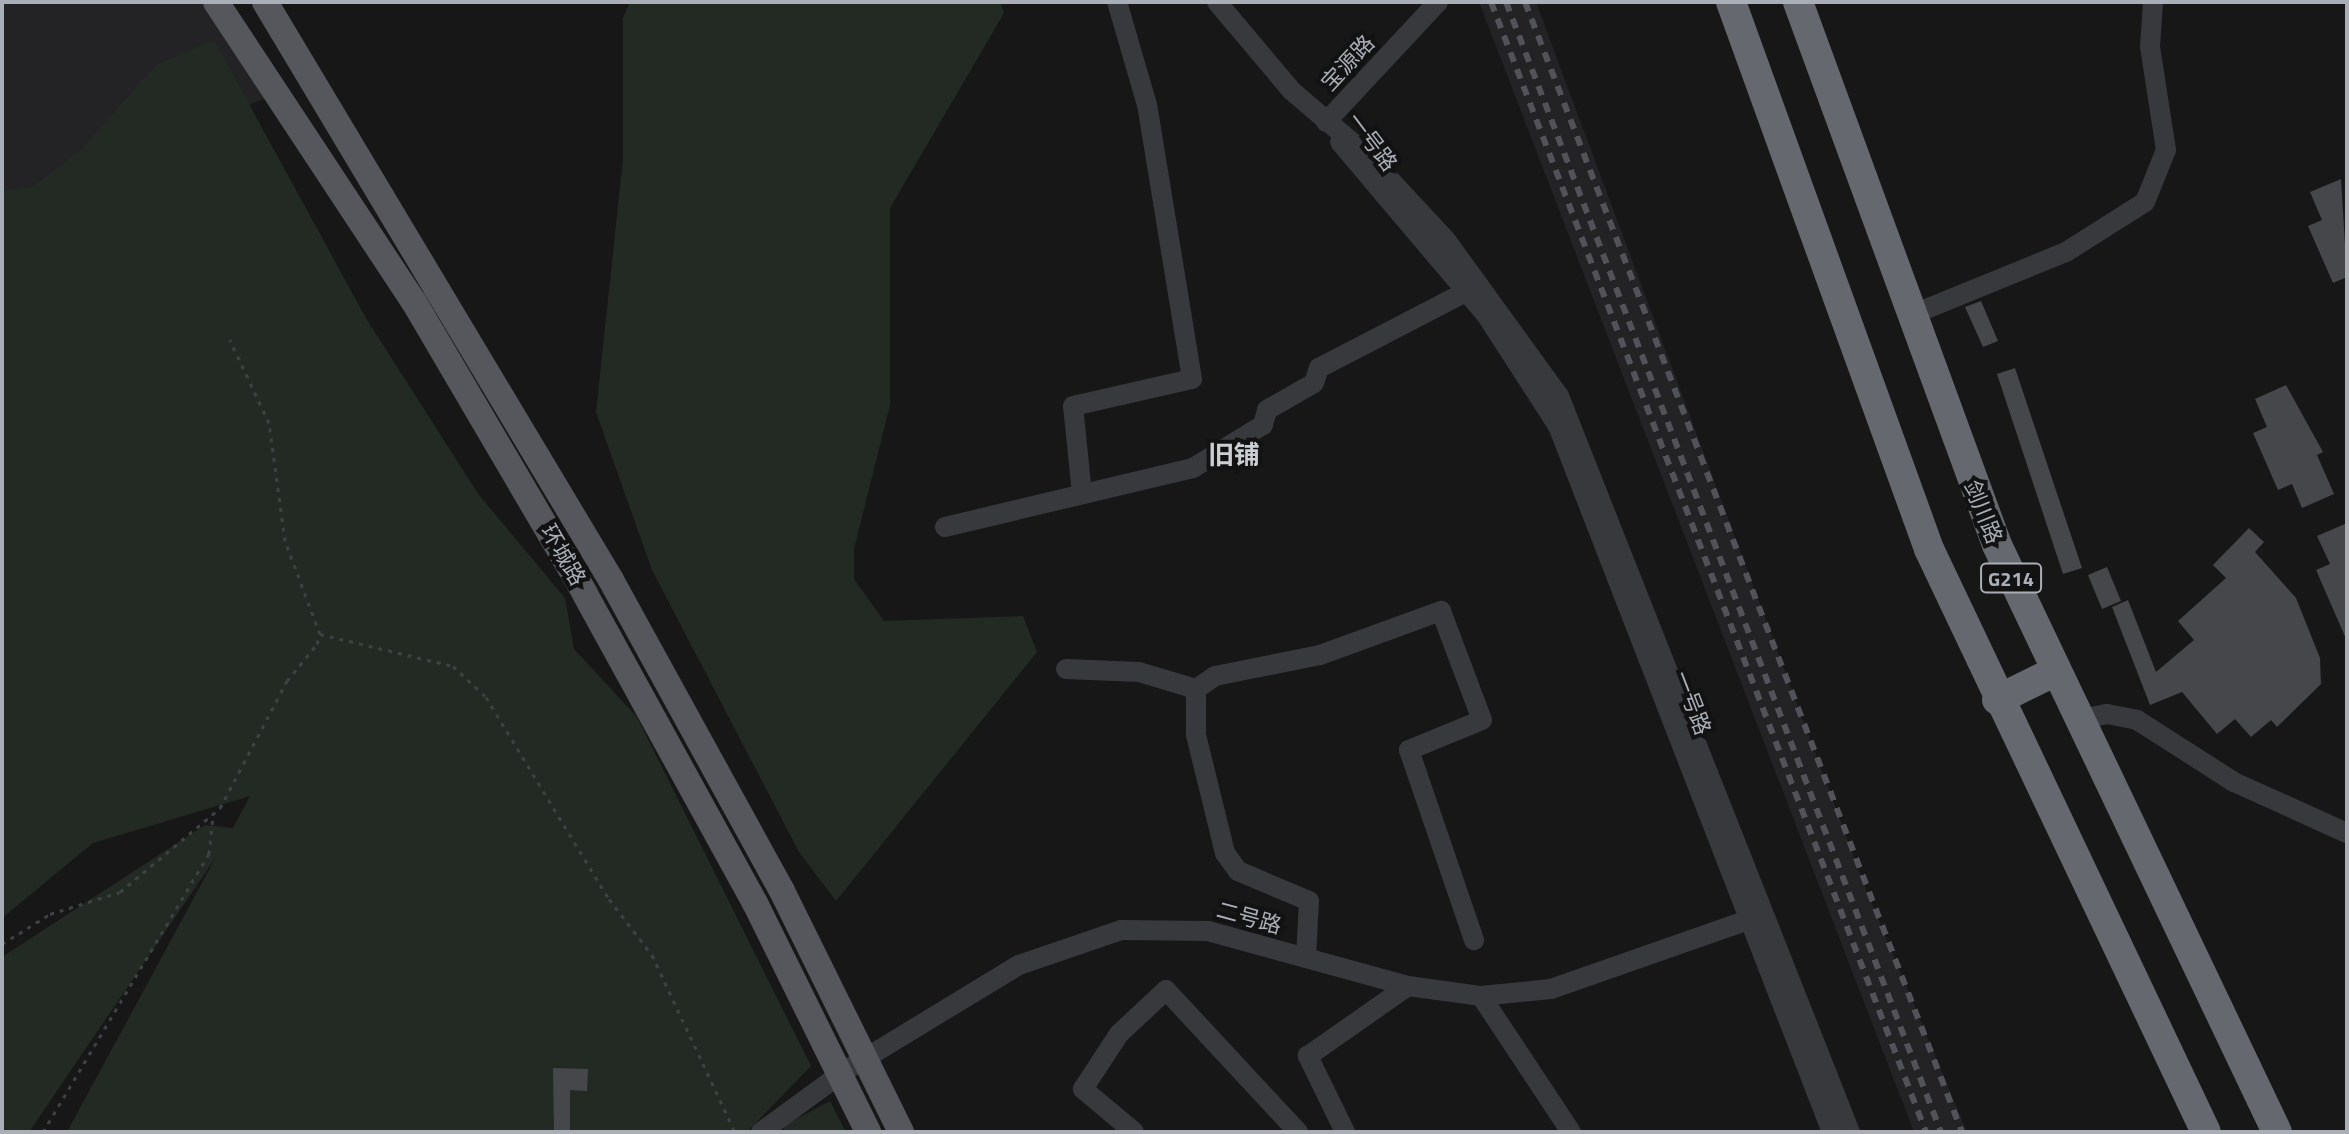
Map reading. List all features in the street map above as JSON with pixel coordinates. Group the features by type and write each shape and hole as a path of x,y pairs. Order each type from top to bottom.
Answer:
{"highway":[{"name":"G214","path":"1731,2 1909,500 1997,700 2206,1132"},
{"name":"剑川路","path":"1798,2 1983,514 2076,720 2277,1132"},
{"path":"1997,700 2054,672"}],"main road":[{"name":"环城路","path":"216,2 439,343 585,594 755,903 868,1132"},
{"name":"环城路","path":"265,2 611,580 774,876 901,1132"}],"street":[{"path":"1082,494 1073,406 1192,379 1149,116 1117,2"},
{"name":"一号路","path":"1217,2 1326,122 1367,155 1546,373 1583,441 1832,1132"},
{"name":"宝源路","path":"1326,122 1438,2"},
{"path":"1909,316 2066,252 2145,202 2166,150 2150,47 2153,2"},
{"path":"945,527 1193,468 1263,425 1267,410 1314,383 1319,368 1475,287"},
{"path":"1196,689 1215,676 1320,655 1441,611 1482,720 1409,750 1474,940"},
{"path":"1066,669 1139,672 1196,689"},
{"path":"1196,689 1196,735 1225,853 1238,871 1309,901 1306,958"},
{"path":"2076,720 2107,714 2137,720 2234,782 2347,833"},
{"name":"一号路","path":"1757,917 1850,1132"},
{"name":"二号路","path":"761,1132 871,1053 1019,965 1085,938 1184,927 1408,986 1481,996 1551,989 1757,917"},
{"path":"1345,1132 1308,1056 1408,986"},
{"path":"1134,1132 1083,1089 1119,1034 1166,990 1298,1132"},
{"path":"1481,996 1571,1132"},
{"path":"871,1053 916,1132"}],"path":[{"path":"230,340 269,423 285,541 320,634"},
{"path":"43,1132 209,854 207,823 220,808 320,634"},
{"path":"320,634 453,666 486,697 609,899 652,955 735,1132"},
{"path":"2,944 50,914 120,892 220,808"}],"shaded area":[{"path":"2,2 221,2 272,96 149,144 2,221"},
{"path":"630,2 1000,2 1004,13 890,208 890,405 854,549 854,579 884,621 1023,616 1037,652 836,901 799,852 652,570 596,412 623,159 623,18"},
{"path":"1479,2 1536,2 1867,892 1967,1132 1914,1132"},
{"path":"214,40 367,320 479,495 565,598 574,649 637,717 811,1066 747,1132 67,1132 216,857 29,1132 2,1132 2,957 205,825 233,828 250,796 93,843 2,918 2,191 33,187 82,149 156,65"},
{"path":"830,1101 846,1132 782,1132 787,1124"}],"building":[{"path":"2341,179 2347,277 2333,283 2308,226 2322,220 2310,192"},
{"path":"1981,301 1998,341 1983,347 1965,307"},
{"path":"2015,368 2082,568 2063,574 1997,374"},
{"path":"2286,385 2323,452 2317,455 2334,494 2302,508 2292,484 2278,490 2253,433 2267,427 2255,399"},
{"path":"2347,523 2347,641 2316,570 2330,564 2317,536"},
{"path":"2249,528 2264,542 2255,552 2296,598 2320,658 2321,684 2277,727 2271,720 2251,737 2235,719 2217,734 2182,692 2150,705 2112,607 2128,600 2156,672 2194,640 2178,621 2226,578 2213,565"},
{"path":"2107,567 2121,601 2102,609 2088,575"},
{"path":"553,1068 588,1069 587,1091 570,1090 570,1132 554,1132"}],"railway":[{"path":"1491,2 1926,1132"},
{"path":"1506,2 1941,1132"},
{"path":"1525,2 1962,1132"}],"district":[{"name":"旧铺","path":"1234,455"}]}
